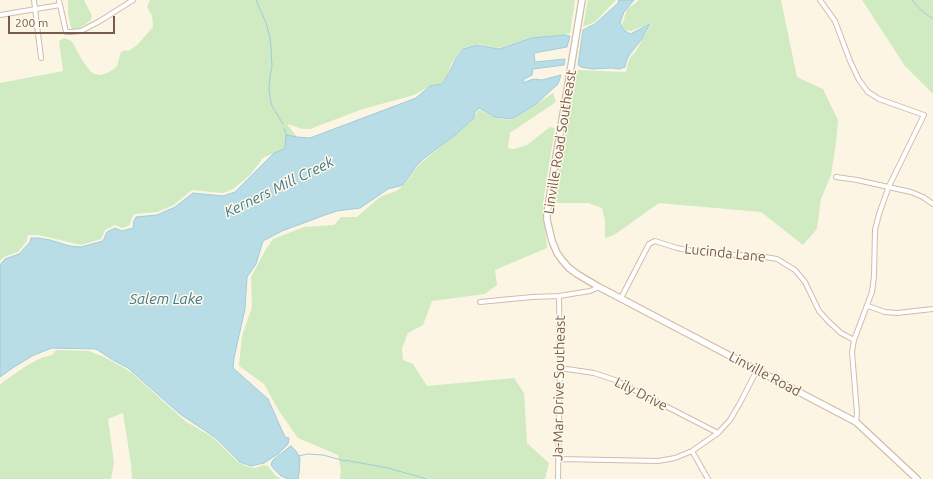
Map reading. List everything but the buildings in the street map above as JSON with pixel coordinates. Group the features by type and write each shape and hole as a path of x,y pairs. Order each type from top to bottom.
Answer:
{"main road":[{"name":"Linville Road Southeast","path":"582,0 552,178 547,220 552,241 562,260 573,271 599,287"},
{"name":"Linville Road","path":"599,287 856,422 917,479"}],"street":[{"path":"34,0 41,58"},
{"path":"59,0 66,32 81,30 100,21 132,0"},
{"path":"820,0 834,21 859,80 868,92 879,99 924,115 889,186 875,230 874,276 872,292 854,340 852,352 856,422"},
{"path":"0,15 60,5"},
{"path":"836,177 889,186 911,192 923,197 933,204"},
{"name":"Lucinda Lane","path":"621,298 649,244 655,241 693,251 759,256 777,259 795,270 805,282 820,311 829,322 841,333 854,340"},
{"path":"480,302 559,296 590,291 599,287"},
{"name":"Ja-Mar Drive Southeast","path":"558,479 560,368 559,296"},
{"path":"868,306 885,312 897,313 933,309"},
{"name":"Lily Drive","path":"560,368 594,373 615,380 718,433"},
{"path":"558,459 658,461 675,458 692,451 718,433 730,420 757,370"},
{"path":"692,451 708,479"}],"green space":[{"path":"68,0 84,0 92,16 91,20 75,30 71,28 68,13"},
{"path":"150,0 575,0 570,33 564,35 532,38 498,48 478,44 463,48 451,64 448,74 441,84 430,86 414,95 363,109 310,129 303,129 287,124 297,137 286,136 286,147 263,158 250,175 233,189 223,193 192,190 174,205 157,212 134,214 130,225 122,228 115,225 105,230 101,239 81,245 38,235 28,235 27,241 18,252 4,257 0,261 0,83 63,71 59,41 64,38 73,43 82,60 91,72 100,75 107,73 117,66 121,52 126,50 128,51 137,45 153,27 152,16 147,7"},
{"path":"588,0 616,0 595,22 583,27"},
{"path":"638,0 781,0 797,77 823,89 838,120 831,175 821,199 817,229 803,245 761,212 659,203 614,235 605,238 605,220 602,208 588,203 553,203 577,70 626,72 629,59 636,51 652,23 631,31 625,30 622,25 627,9"},
{"path":"862,0 933,0 933,94 905,66"},
{"path":"553,93 556,102 510,133 508,148 514,149 527,145 550,127 555,128 543,203 547,248 495,270 497,285 485,294 432,301 423,325 408,333 402,348 403,360 413,364 427,386 514,378 524,393 527,443 549,463 545,479 340,479 341,470 338,455 298,438 279,411 264,384 239,366 242,336 252,307 251,277 266,249 273,239 304,227 334,225 341,217 357,217 380,197 396,191 404,185 417,167 474,119 478,110 483,111 494,118 512,120"},
{"path":"56,350 89,351 119,365 132,373 185,421 214,438 237,461 246,466 255,468 263,465 268,466 275,475 281,479 132,479 123,413 108,419 114,462 111,479 0,479 0,385 26,366 41,358 52,355"}],"water":[{"path":"619,0 634,0 624,12 620,23 624,30 630,34 650,24 642,39 630,54 625,67 619,69 592,69 581,67 578,65 583,30 595,24 618,3"},
{"name":"Salem Lake","path":"565,35 570,36 567,47 534,53 535,62 565,59 564,65 533,69 532,75 524,79 523,83 533,79 542,80 561,75 558,84 536,104 512,119 494,117 479,108 475,112 474,118 417,165 403,185 388,189 360,208 337,211 325,215 282,231 263,241 256,264 247,277 245,309 233,368 268,399 285,437 289,438 288,444 278,454 264,463 251,466 240,462 216,438 180,414 128,368 96,349 52,348 34,355 0,377 0,265 5,259 19,254 30,242 31,238 50,240 70,246 81,247 103,241 107,232 115,228 122,231 133,228 136,217 157,215 175,207 193,193 223,196 235,192 274,153 285,148 286,135 310,138 416,98 430,86 442,84 455,60 463,49 477,45 499,49 532,38"},
{"path":"291,446 300,458 298,479 288,479 281,476 271,465 273,460"}],"waterway":[{"path":"256,0 266,23 270,38 272,66 269,88 270,98 272,106 283,124"},
{"path":"912,0 922,11 933,19"},
{"path":"284,128 287,136"},
{"path":"298,456 308,454 323,455 345,461 348,460 388,468 427,479"}],"water label":[{"name":"Kerners Mill Creek","path":"279,187"}]}
